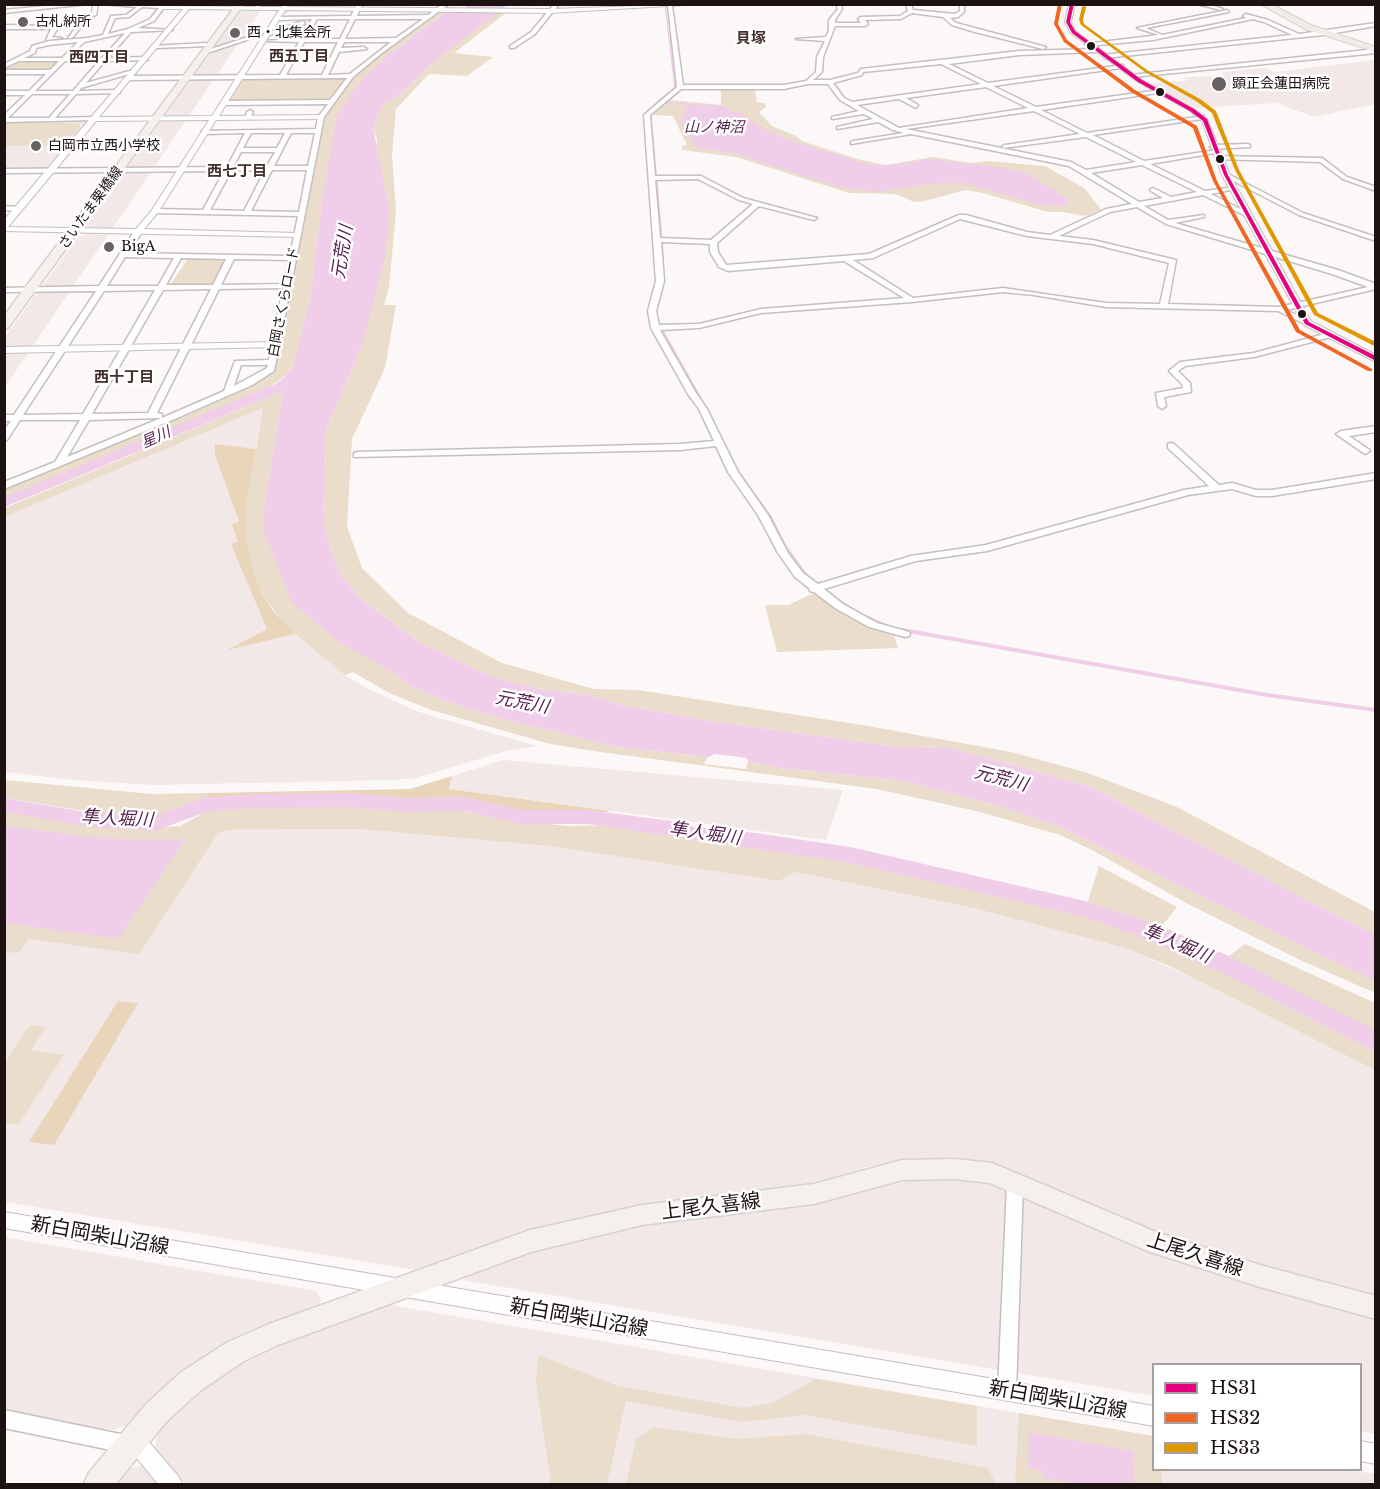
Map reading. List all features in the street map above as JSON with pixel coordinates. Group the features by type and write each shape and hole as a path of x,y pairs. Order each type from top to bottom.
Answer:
{"highway":[{"path":"1264,4 1289,19 1376,50"},
{"path":"1271,4 1325,33"}],"main road":[{"name":"さいたま栗橋線","path":"207,48 219,36 238,6"},
{"name":"さいたま栗橋線","path":"4,325 26,290 238,6"},
{"name":"さいたま栗橋線","path":"4,313 26,290"},
{"name":"上尾久喜線","path":"98,1485 156,1413 190,1383 235,1352 269,1336 530,1241 642,1215 814,1194 902,1170 955,1168 992,1173 1150,1241 1269,1279 1376,1308"}],"street":[{"path":"4,12 86,4"},
{"path":"70,37 87,16 94,14 96,4"},
{"path":"104,4 140,7 444,6 453,9 550,11 699,4"},
{"path":"156,46 207,48 265,36 365,4"},
{"path":"512,47 533,33 556,4"},
{"path":"808,82 819,72 820,57 833,25 832,20 840,9 838,4"},
{"path":"908,4 912,11"},
{"path":"833,25 865,24 861,20 901,17 912,11 956,16 962,11 962,4"},
{"path":"1072,4 1069,26 1090,45 1157,91 1202,117 1226,175 1307,323"},
{"path":"1177,39 1140,28 1230,12 1199,4"},
{"path":"670,5 680,87"},
{"path":"50,120 130,30 152,20 169,6"},
{"path":"4,228 131,75 192,6"},
{"path":"4,438 138,232 155,211 286,6"},
{"path":"324,76 358,6"},
{"name":"白岡さくらロード","path":"4,486 174,416 228,392 271,369 321,117 351,76 444,6"},
{"path":"105,34 113,17 127,16 140,7"},
{"path":"905,633 873,625 814,589 799,575 783,553 763,515 732,472 703,410 655,328 652,311 660,281 647,115 680,87 784,87 808,82 830,82 871,69 1012,54 1057,53 1151,31 1239,14 1299,36"},
{"path":"945,16 954,24 1043,47 1057,53"},
{"path":"376,40 385,17"},
{"path":"279,18 429,17"},
{"path":"282,77 317,18"},
{"path":"1090,45 1164,35 1252,18"},
{"path":"4,27 52,27 57,22"},
{"path":"1105,56 1325,33 1376,24"},
{"path":"52,27 55,28 48,39 93,35"},
{"path":"1090,45 1177,39 1210,32 1198,28"},
{"path":"4,66 33,52 34,47 49,43 82,40 130,30 170,30"},
{"path":"219,36 265,36 302,40 397,40"},
{"path":"799,39 828,39"},
{"path":"4,120 82,40"},
{"path":"337,50 364,49"},
{"path":"1133,75 1376,50"},
{"path":"4,59 146,59"},
{"path":"944,63 1248,215"},
{"path":"850,104 1121,66"},
{"path":"6,74 52,72"},
{"path":"38,100 131,75 184,78 351,76"},
{"path":"830,82 842,99 895,129 1071,164 1164,220 1185,230 1267,251 1376,287"},
{"path":"75,90 118,92"},
{"path":"895,129 1157,91"},
{"path":"4,93 61,93"},
{"path":"900,97 916,106"},
{"path":"224,103 332,102"},
{"path":"267,117 276,103"},
{"path":"4,111 27,104"},
{"path":"834,118 863,112"},
{"path":"4,120 213,118 230,114 321,117"},
{"path":"994,148 1202,117"},
{"path":"840,128 877,120"},
{"path":"862,123 874,128"},
{"path":"246,213 289,131"},
{"path":"204,132 319,131"},
{"path":"205,212 249,132"},
{"path":"851,134 866,141"},
{"path":"854,143 912,134"},
{"path":"1086,172 1248,146"},
{"path":"239,150 279,150"},
{"path":"1215,152 1322,160 1345,178 1376,189"},
{"path":"4,171 311,168"},
{"path":"1226,175 1310,217 1376,238"},
{"path":"653,178 699,177 757,204 814,218"},
{"path":"1053,236 1108,210 1233,188"},
{"path":"1153,190 1170,199"},
{"path":"658,240 713,242 757,204"},
{"path":"4,208 19,209"},
{"path":"155,211 301,214"},
{"path":"1146,220 1202,216"},
{"path":"713,242 714,252 723,267 728,269 847,259 870,256 960,217 1027,234 1093,242 1173,262 1163,307"},
{"path":"4,228 297,235"},
{"path":"1062,232 1084,235"},
{"path":"123,255 293,258"},
{"path":"59,463 179,256"},
{"path":"151,416 231,257"},
{"path":"847,259 912,300"},
{"path":"4,290 288,286"},
{"path":"655,328 699,326 761,311 912,300 1003,290 1034,292 1106,305 1279,309 1376,287"},
{"path":"1279,309 1376,359"},
{"path":"1162,406 1159,394 1188,390 1186,383 1173,371 1183,364 1254,355 1328,335"},
{"path":"4,350 276,345"},
{"path":"228,392 238,363 272,362"},
{"path":"4,418 174,416"},
{"path":"1365,451 1341,434 1376,429"},
{"path":"357,455 680,447 717,443"},
{"path":"1171,446 1217,488"},
{"path":"814,589 915,558 987,548 1187,492 1232,486 1256,493 1272,493 1376,476"},
{"path":"1007,1391 1015,1184"},
{"name":"新白岡柴山沼線","path":"4,1220 1152,1416"},
{"path":"4,1419 142,1449 171,1485"}],"shaded area":[{"path":"263,7 112,229 90,228 85,225 244,8"},
{"path":"456,10 443,14 387,56 323,193 310,300 293,366 283,378 265,389 5,498 5,489 250,385 274,369 325,116 355,75 379,55 440,12"},
{"path":"498,11 507,12 454,53 493,57 467,76 429,74 396,109 392,155 396,211 389,288 384,305 396,305 385,368 352,439 347,527 362,568 408,613 502,663 594,689 638,690 868,726 1011,752 1088,773 1177,807 1375,912 1375,935 1088,786 951,748 899,747 717,722 625,706 589,695 543,690 491,677 419,642 362,600 341,575 324,526 326,430 362,345 377,140 373,127 384,103 397,97 429,66"},
{"path":"1375,60 1375,104 1314,117 1276,103 1196,108 1147,83 1187,81 1183,77 1225,76 1221,72 1265,68 1275,72"},
{"path":"16,61 57,62 49,71 5,72 5,67"},
{"path":"346,77 330,101 228,102 244,78"},
{"name":"山ノ神沼","path":"721,87 761,87 755,90 757,102 765,103 766,107 759,112 772,126 802,141 857,159 885,165 933,157 971,163 988,161 1045,166 1084,188 1101,209 1086,216 1048,212 965,190 914,202 896,194 849,193 736,157 682,150 682,146 687,145 673,116 652,115 670,100 721,105"},
{"name":"白岡市立西小学校","path":"82,120 87,122 47,169 5,170 4,121"},
{"path":"5,123 79,123 80,127 64,145 5,146"},
{"path":"87,234 108,235 5,387 5,337 78,237"},
{"path":"188,258 226,258 212,286 169,287"},
{"path":"283,391 265,502 394,673 410,686 454,704 503,719 617,747 708,757 704,764 746,769 748,761 780,768 904,781 993,804 1058,826 1220,904 1375,981 1375,993 1300,960 1188,904 1092,850 1060,835 976,811 877,789 550,744 431,710 389,693 353,672 345,675 287,627 261,592 253,571 246,537 246,507 263,408 5,517 5,508"},
{"path":"263,408 253,462 345,675 368,689 419,712 537,746 506,751 415,778 391,780 153,785 75,780 5,772 5,517"},
{"path":"215,444 256,449 246,507 246,537 253,571 261,592 272,610 295,634 227,650 267,629 231,544 238,542 232,524 239,521 215,455"},
{"path":"811,594 817,595 872,628 894,636 898,648 777,652 765,605 789,605"},
{"path":"503,760 843,790 826,840 448,789 452,776"},
{"path":"452,776 449,789 610,811 598,814 521,814 463,799 389,802 354,796 245,797 203,803 208,793 410,789"},
{"path":"5,780 151,794 208,793 203,803 159,816 109,815 5,798"},
{"path":"333,804 463,811 567,826 620,825 664,830 705,843 773,849 951,881 1115,923 1169,943 1287,1000 1336,1030 1375,1050 1375,1070 1172,967 1125,948 973,908 796,872 779,881 549,846 359,829 227,830 218,833 139,954 29,939 18,953 5,952 5,810 87,825 143,829 180,826 207,811 244,806"},
{"path":"4,820 87,832 359,829 549,846 779,881 796,872 973,908 1125,948 1224,991 1375,1070 1375,1297 1196,1249 982,1162 965,1159 915,1158 871,1166 788,1191 666,1202 610,1212 498,1242 420,1271 5,1202"},
{"path":"1099,866 1177,907 1162,926 1229,956 1245,944 1375,1003 1375,1032 1262,974 1223,960 1154,927 1089,908 1088,901"},
{"path":"118,1001 138,1003 54,1145 29,1142"},
{"path":"30,1025 46,1027 31,1050 64,1055 18,1125 5,1123 5,1062"},
{"path":"923,1173 967,1175 1375,1316 1375,1434 1362,1431 1362,1363 1152,1363 1152,1396 463,1280 464,1275 629,1224"},
{"path":"4,1237 316,1291 321,1300 318,1309 134,1423 113,1430 98,1428 5,1409"},
{"path":"385,1304 1152,1436 1152,1471 1355,1471 1375,1474 1376,1484 185,1484 155,1449 158,1426 199,1390 243,1361"},
{"path":"538,1355 618,1386 743,1408 774,1402 816,1379 977,1406 977,1446 805,1415 741,1422 626,1401 607,1484 551,1484 536,1382"},
{"path":"1019,1413 1152,1436 1152,1471 1162,1471 1162,1484 1015,1484"},
{"path":"654,1427 736,1439 806,1434 988,1468 996,1484 626,1484 636,1439"},
{"path":"142,1466 157,1484 111,1484 124,1469"}],"water":[{"path":"468,5 507,5 429,66 397,97 384,103 373,127 389,209 385,258 362,345 326,430 324,526 341,575 362,600 419,642 492,677 543,690 589,695 625,706 717,722 899,747 951,748 1088,786 1375,935 1375,981 1058,826 993,804 904,781 780,768 748,761 747,758 715,754 708,757 617,747 503,719 454,704 410,686 394,673 339,642 292,603 263,529 265,502 283,391 5,507 5,497 283,379 293,366 310,300 323,193 337,115 358,84 387,56 443,14 465,8"},
{"name":"山ノ神沼","path":"686,104 725,106 730,111 745,115 763,129 786,139 870,165 895,165 928,159 1004,168 1026,173 1057,192 1058,196 1067,197 1068,206 1040,205 965,183 936,183 878,192 842,188 733,153 696,148 681,119 687,109 684,106"},
{"path":"5,826 90,837 185,840 118,939 5,923"},
{"path":"1029,1432 1133,1451 1134,1484 1080,1484 1044,1478 1044,1471 1028,1468"}],"waterway":[{"path":"286,13 291,4"},
{"path":"665,4 675,88 658,101 666,102"},
{"path":"652,131 651,114 666,102"},
{"path":"666,102 686,104"},
{"path":"652,130 662,241 664,281 661,294"},
{"path":"660,327 708,412"},
{"path":"735,467 759,501"},
{"path":"757,499 770,517 784,545 806,576"},
{"path":"838,601 860,614"},
{"path":"866,617 884,625"},
{"path":"903,630 1267,695 1376,710"},
{"name":"隼人堀川","path":"4,805 91,820 155,824 203,805 251,801 351,800 401,805 465,804 521,817 588,817 850,855 1085,909 1141,928 1228,966 1376,1042"}],"transit line":[{"name":"HS32","path":"1060,4 1056,24 1065,41 1133,91 1195,127 1215,181 1298,331 1370,370"},
{"name":"HS31","path":"1072,4 1068,22 1073,32 1140,81 1192,110 1205,120 1226,175 1307,323 1376,359"},
{"name":"HS33","path":"1084,7 1082,24 1146,71 1198,100 1214,112 1237,170 1316,314 1376,345"}],"place":[{"name":"古札納所","path":"23,22"},
{"name":"西・北集会所","path":"235,33"},
{"name":"顕正会蓮田病院","path":"1219,84"},
{"name":"白岡市立西小学校","path":"36,146"},
{"name":"BigA","path":"109,247"}],"district":[{"name":"貝塚","path":"751,39"},
{"name":"西五丁目","path":"299,57"},
{"name":"西四丁目","path":"99,58"},
{"name":"西七丁目","path":"237,172"},
{"name":"西十丁目","path":"124,378"}],"water label":[{"name":"元荒川","path":"343,252"},
{"name":"星川","path":"156,438"},
{"name":"元荒川","path":"522,703"},
{"name":"元荒川","path":"1001,779"}]}
